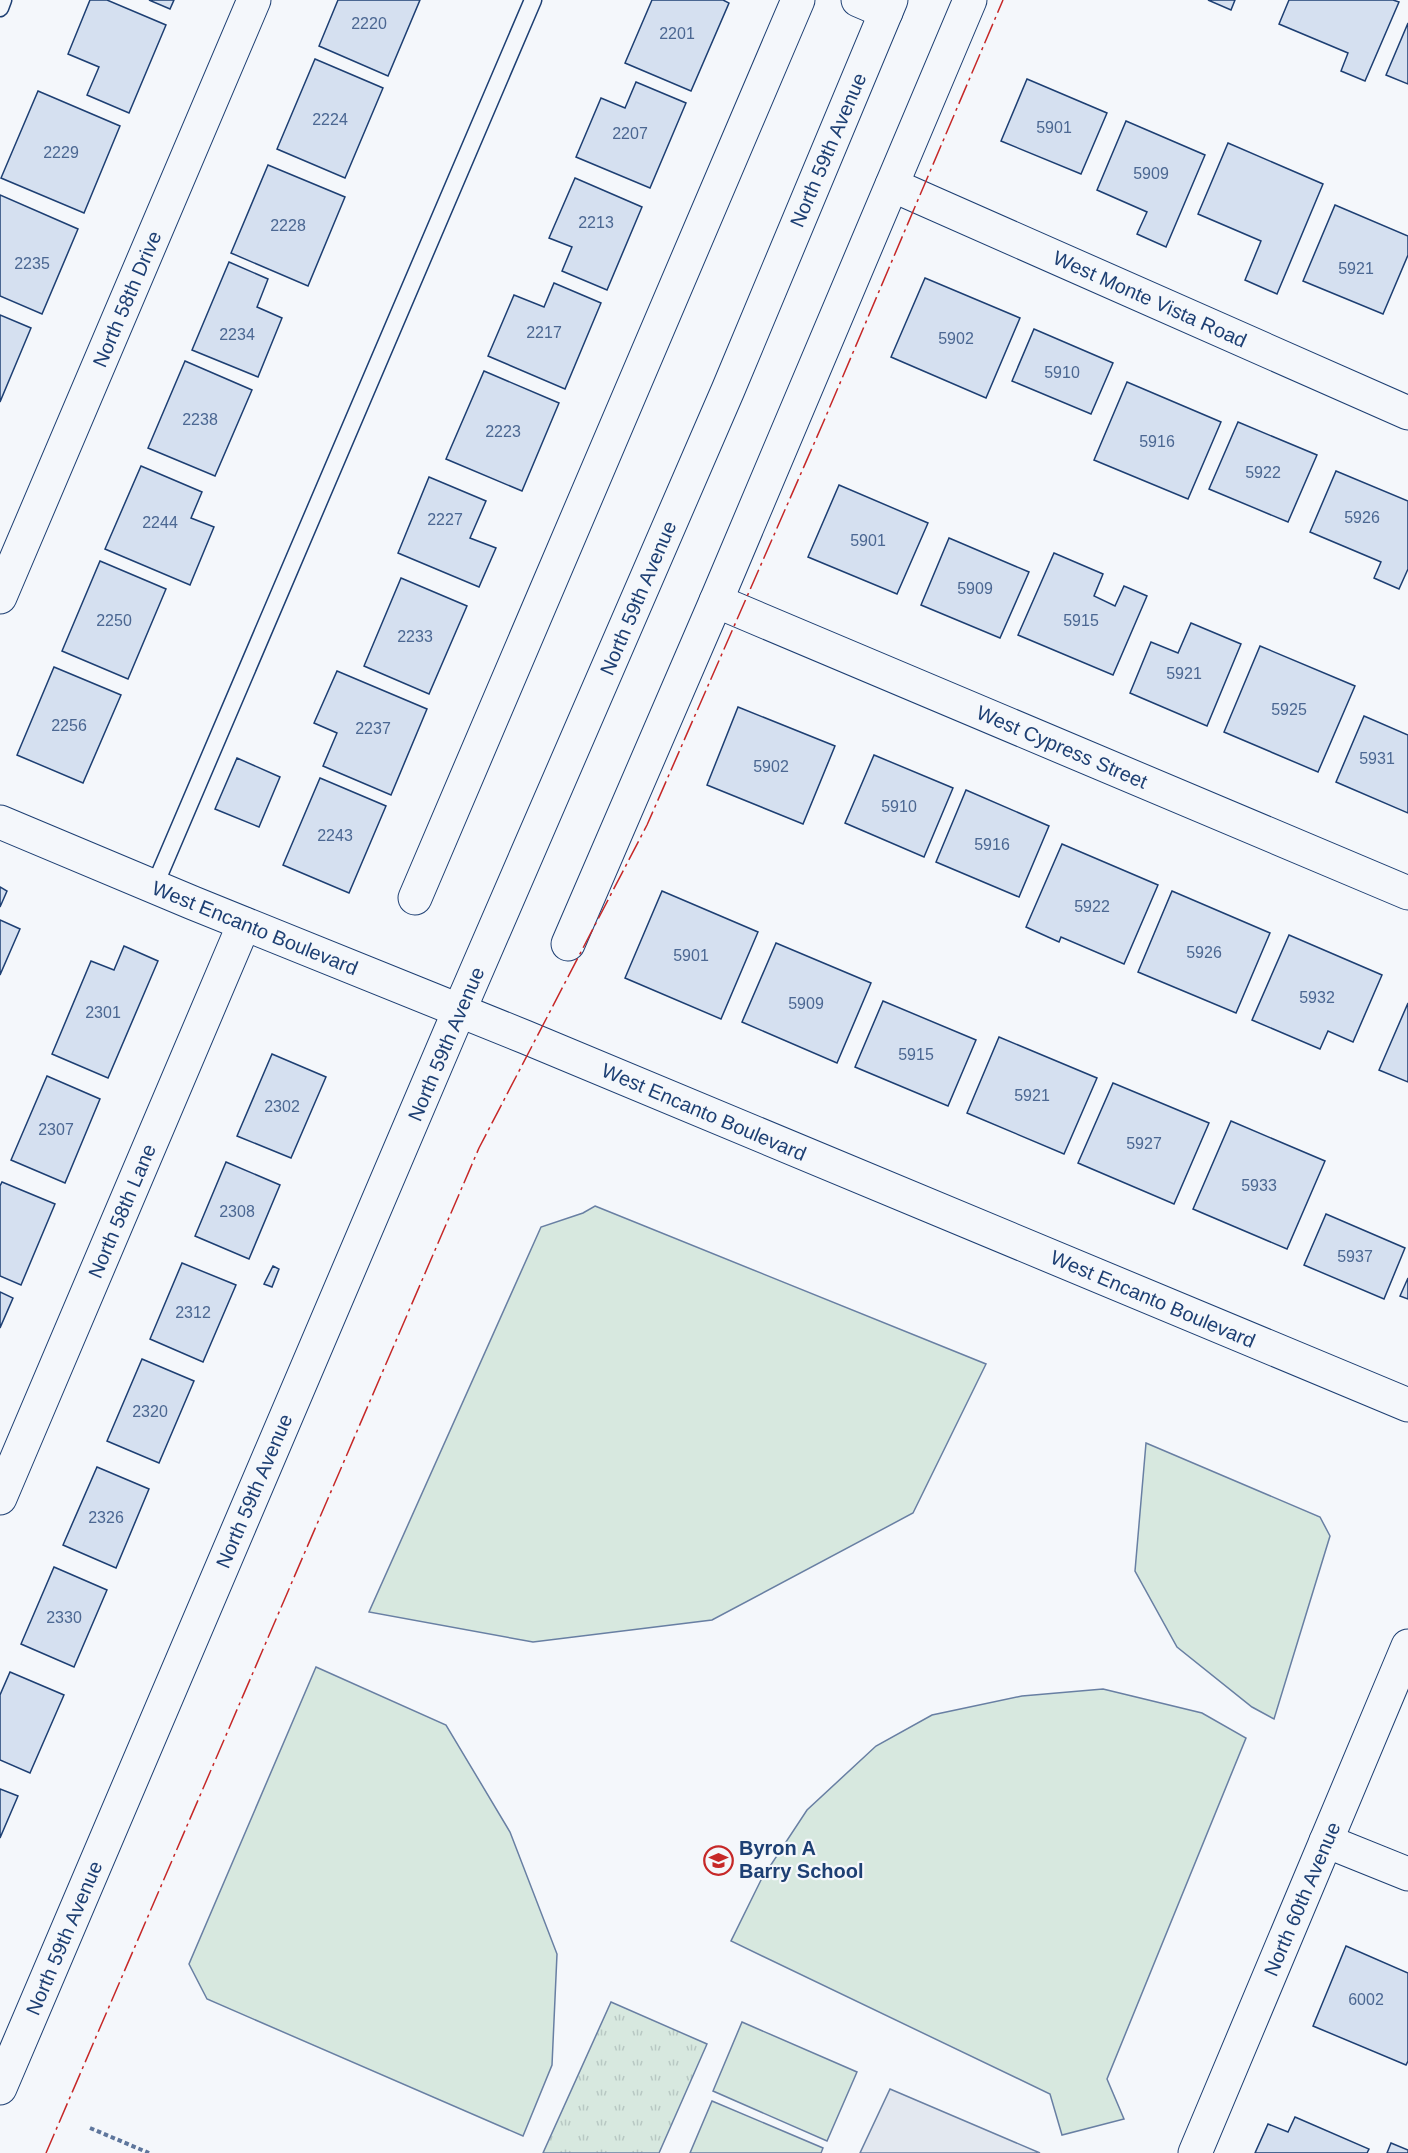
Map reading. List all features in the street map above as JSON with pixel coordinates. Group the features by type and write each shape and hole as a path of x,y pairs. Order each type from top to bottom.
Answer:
{"street":[{"name":"North 58th Drive","path":"0,597 254,0"},
{"path":"415,898 798,0"},
{"path":"568,944 970,0"},
{"name":"North 59th Avenue","path":"0,2088 459,1011 728,390 879,4"},
{"name":"West Monte Vista Road","path":"892,185 1408,413"},
{"name":"West Cypress Street","path":"716,601 1408,893"},
{"name":"West Encanto Boulevard","path":"0,822 1408,1405"},
{"name":"North 58th Lane","path":"0,1498 244,924"},
{"name":"North 60th Avenue","path":"1195,2153 1408,1646"},
{"path":"1326,1840 1408,1874"}],"lane":[{"path":"0,8 3,0"},
{"path":"154,887 532,0"}],"path":[{"path":"90,2128 149,2153"}],"green space":[{"path":"595,1206 986,1364 913,1513 712,1620 533,1642 369,1612 541,1227 583,1213"},
{"path":"1146,1443 1320,1517 1330,1536 1274,1719 1252,1707 1177,1647 1135,1571"},
{"path":"316,1667 446,1725 510,1832 557,1954 552,2065 523,2136 207,1999 189,1964"},
{"path":"1103,1689 1202,1713 1246,1738 1107,2079 1124,2119 1062,2135 1050,2094 731,1941 761,1880 807,1810 876,1746 932,1715 1022,1696"},
{"path":"611,2002 707,2044 659,2153 543,2153"},
{"path":"742,2022 857,2072 827,2141 713,2091"},
{"path":"712,2101 823,2148 821,2153 690,2153"}],"shaded area":[{"path":"890,2089 1040,2153 860,2153"}],"building":[{"path":"90,0 107,0 166,25 129,113 87,95 99,67 68,54"},
{"path":"149,0 174,0 170,9"},
{"path":"338,0 420,0 388,76 319,46"},
{"path":"652,0 723,0 729,3 691,91 625,63"},
{"path":"1208,0 1235,0 1231,10"},
{"path":"1289,0 1393,0 1399,2 1365,81 1341,71 1348,53 1279,24"},
{"path":"1408,23 1408,84 1386,75"},
{"path":"315,59 383,88 345,178 277,149"},
{"path":"1027,79 1107,113 1081,174 1001,141"},
{"path":"636,82 686,103 650,188 576,157 601,98 625,108"},
{"path":"38,91 120,126 84,213 1,178"},
{"path":"1126,121 1205,155 1166,247 1137,234 1147,212 1097,190"},
{"path":"1228,143 1323,184 1277,294 1245,280 1261,241 1198,214"},
{"path":"268,165 345,197 308,286 231,253"},
{"path":"575,178 642,207 607,290 562,271 572,247 549,238"},
{"path":"0,195 78,229 42,314 0,296"},
{"path":"1335,205 1408,236 1408,255 1383,314 1303,281"},
{"path":"229,262 268,279 257,307 282,318 258,377 192,350"},
{"path":"925,278 1020,318 986,398 891,357"},
{"path":"554,283 601,303 565,389 488,356 514,295 544,307"},
{"path":"0,315 31,328 0,402"},
{"path":"1034,329 1113,363 1091,414 1012,381"},
{"path":"185,361 252,390 215,476 148,448"},
{"path":"484,371 559,403 522,491 446,459"},
{"path":"1127,382 1221,422 1188,499 1094,460"},
{"path":"1238,422 1317,455 1288,522 1209,489"},
{"path":"141,466 202,492 191,518 214,527 190,585 105,549"},
{"path":"1336,471 1408,501 1408,569 1399,589 1374,578 1381,562 1310,532"},
{"path":"429,477 486,501 470,538 496,548 479,587 398,553"},
{"path":"839,485 928,523 897,594 808,557"},
{"path":"949,538 1029,572 1000,638 921,605"},
{"path":"1054,553 1103,574 1094,596 1115,606 1124,586 1147,596 1113,675 1018,635"},
{"path":"100,561 166,589 128,679 62,651"},
{"path":"401,578 467,606 429,694 364,666"},
{"path":"1191,623 1241,644 1207,726 1130,693 1151,642 1178,653"},
{"path":"1260,646 1355,686 1318,772 1224,732"},
{"path":"54,667 121,695 83,783 17,755"},
{"path":"337,671 427,709 391,795 323,766 337,733 314,723"},
{"path":"738,707 835,746 803,824 707,785"},
{"path":"1364,716 1408,735 1408,813 1336,782"},
{"path":"874,755 953,788 924,857 845,823"},
{"path":"237,758 280,777 259,827 215,809"},
{"path":"320,778 386,806 349,893 283,865"},
{"path":"966,790 1049,826 1019,897 936,862"},
{"path":"1062,844 1158,885 1124,964 1061,937 1059,942 1026,927"},
{"path":"0,887 7,891 0,907"},
{"path":"662,891 758,932 721,1019 625,978"},
{"path":"1172,891 1270,933 1236,1013 1138,972"},
{"path":"0,920 20,929 0,975"},
{"path":"1289,935 1382,975 1353,1042 1328,1031 1320,1049 1252,1020"},
{"path":"776,943 871,983 837,1063 742,1022"},
{"path":"124,946 158,961 108,1078 52,1054 91,961 114,970"},
{"path":"883,1001 976,1040 948,1106 855,1067"},
{"path":"1408,1003 1408,1082 1379,1070"},
{"path":"999,1037 1097,1078 1064,1154 967,1113"},
{"path":"272,1054 326,1077 291,1158 237,1136"},
{"path":"47,1076 100,1099 65,1183 11,1160"},
{"path":"1113,1083 1209,1123 1174,1204 1078,1163"},
{"path":"1231,1121 1325,1161 1287,1249 1193,1209"},
{"path":"226,1162 280,1185 249,1259 195,1236"},
{"path":"2,1182 55,1204 21,1285 0,1276 0,1186"},
{"path":"1326,1214 1405,1248 1384,1299 1304,1265"},
{"path":"182,1263 236,1285 203,1362 150,1339"},
{"path":"273,1266 279,1269 272,1287 264,1284"},
{"path":"1408,1278 1408,1299 1400,1296"},
{"path":"0,1292 13,1298 0,1328"},
{"path":"142,1359 194,1381 159,1463 107,1441"},
{"path":"97,1467 149,1489 116,1568 63,1545"},
{"path":"54,1567 107,1590 74,1667 21,1644"},
{"path":"10,1672 64,1695 30,1773 0,1760 0,1695"},
{"path":"0,1789 18,1796 0,1838"},
{"path":"1346,1946 1408,1973 1408,2061 1406,2065 1313,2026"},
{"path":"1295,2117 1369,2149 1367,2153 1255,2153 1268,2124 1288,2132"},
{"path":"1391,2143 1408,2150 1408,2153 1387,2153"}],"power":[{"path":"46,2153 479,1148 647,825 823,423 1003,0"}],"place":[{"name":"Byron A Barry School","path":"718,1860"}]}
